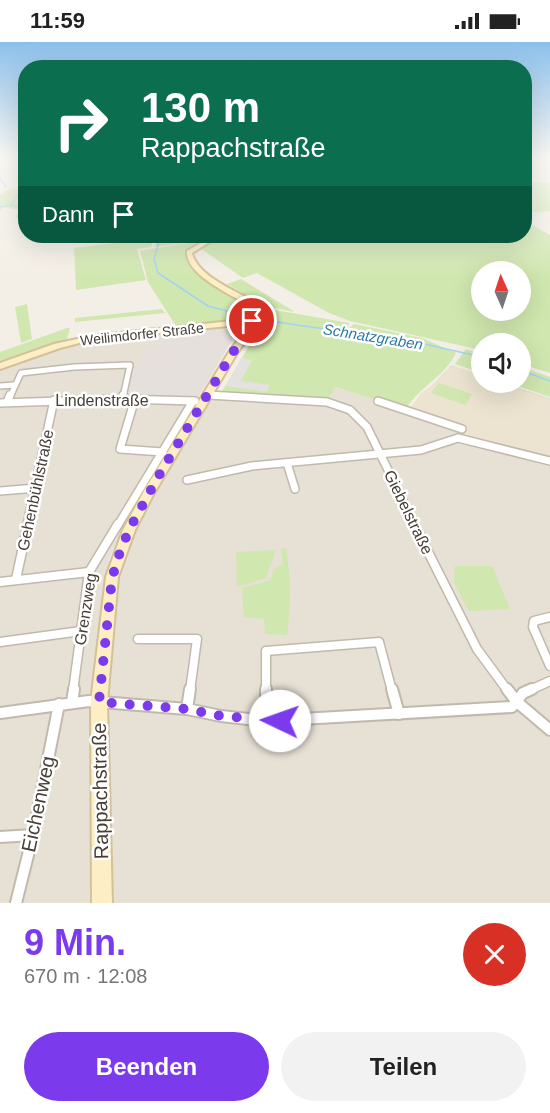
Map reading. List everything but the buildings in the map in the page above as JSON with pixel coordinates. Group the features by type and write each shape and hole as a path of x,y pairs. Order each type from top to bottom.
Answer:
{"main road":[{"path":"203,243 192,249 188,255 189,259 202,273 256,308 258,316 252,321"},
{"name":"Weilimdorfer Straße","path":"0,366 57,346 92,338 252,321"},
{"name":"Rappachstraße","path":"102,903 99,702 112,578 120,552 148,494 202,399 252,327 252,321"}],"street":[{"path":"3,403 21,373 130,364 122,399"},
{"path":"0,386 14,386"},
{"path":"135,399 120,449 163,452"},
{"name":"Lindenstraße","path":"3,403 54,400 202,399"},
{"name":"Grenzweg","path":"72,702 89,572 163,452 202,399"},
{"name":"Giebelstraße","path":"202,399 314,400 338,404 350,409 363,420 464,626 497,678 517,702 550,730"},
{"name":"Gehenbühlstraße","path":"16,579 54,400"},
{"path":"378,401 463,426 458,438"},
{"path":"187,480 252,466 433,448 458,438 550,461"},
{"path":"287,463 295,489"},
{"path":"0,491 36,488"},
{"path":"0,582 89,572"},
{"path":"550,617 539,618 534,621 533,627 550,666"},
{"path":"0,642 81,631"},
{"path":"138,639 197,639 187,709"},
{"path":"266,721 266,651 379,642 399,714"},
{"path":"0,713 72,702 187,709 221,716 266,721 507,709 517,702 523,693 550,681"},
{"name":"Eichenweg","path":"16,903 33,835 58,704"},
{"path":"0,837 33,835"}],"shaded area":[{"path":"216,328 238,330 199,396 127,396 131,374 148,346 157,344 157,332"},
{"path":"157,332 157,344 127,396 199,396 143,479 108,562 164,480 207,402 217,399 329,398 334,387 410,409 451,365 471,372 471,393 531,392 550,398 550,903 0,903 0,368 70,344"},
{"path":"241,358 252,360 241,381 270,385 267,392 226,386"},
{"path":"455,367 471,373 471,393 530,393 550,400 550,456 548,458 463,436 466,429 413,410 411,407 421,393 435,384 449,368"}],"green space":[{"path":"0,198 18,198 18,210 4,207 0,210"},
{"path":"532,198 550,198 550,211 532,212"},
{"path":"532,225 550,235 550,373 531,367 531,333 471,333 471,348 350,321 329,313 257,273 243,278 200,248 209,243 532,243"},
{"path":"114,243 153,243 151,247 137,249 146,280 76,290 74,248"},
{"path":"156,243 184,243 154,247"},
{"path":"200,243 187,252 188,264 251,307 253,314 243,321 176,326 148,282 140,251"},
{"path":"241,279 295,312 264,306 227,284"},
{"path":"27,304 32,339 21,343 15,307"},
{"path":"264,308 349,323 348,329 354,324 422,338 456,353 445,369 411,401 406,409 335,387 329,398 221,393 263,323 259,322 262,319"},
{"path":"162,309 165,313 75,322 75,318"},
{"path":"70,328 67,339 0,363 0,352"},
{"path":"466,349 471,351 471,370 455,364"},
{"path":"531,370 550,377 550,397 531,391"},
{"path":"439,383 472,394 465,405 431,393"},
{"path":"281,548 286,548 289,570 290,602 287,635 265,634 264,619 244,617 242,588 271,580 273,570 283,564"},
{"path":"275,550 267,578 237,587 236,552"},
{"path":"455,566 492,566 510,609 469,611 454,582"}],"waterway":[{"path":"11,205 16,198"},
{"path":"0,207 11,205"},
{"name":"Schnatzgraben","path":"11,205 18,207"},
{"name":"Schnatzgraben","path":"159,243 154,259 158,273 208,306 250,317"},
{"name":"Schnatzgraben","path":"263,320 420,343 471,355"},
{"name":"Schnatzgraben","path":"531,374 550,381"}],"route":[{"path":"252,321 254,324 233,352 158,477 129,530 120,552 112,578 104,637 99,702 187,709 221,716 280,721"}]}
